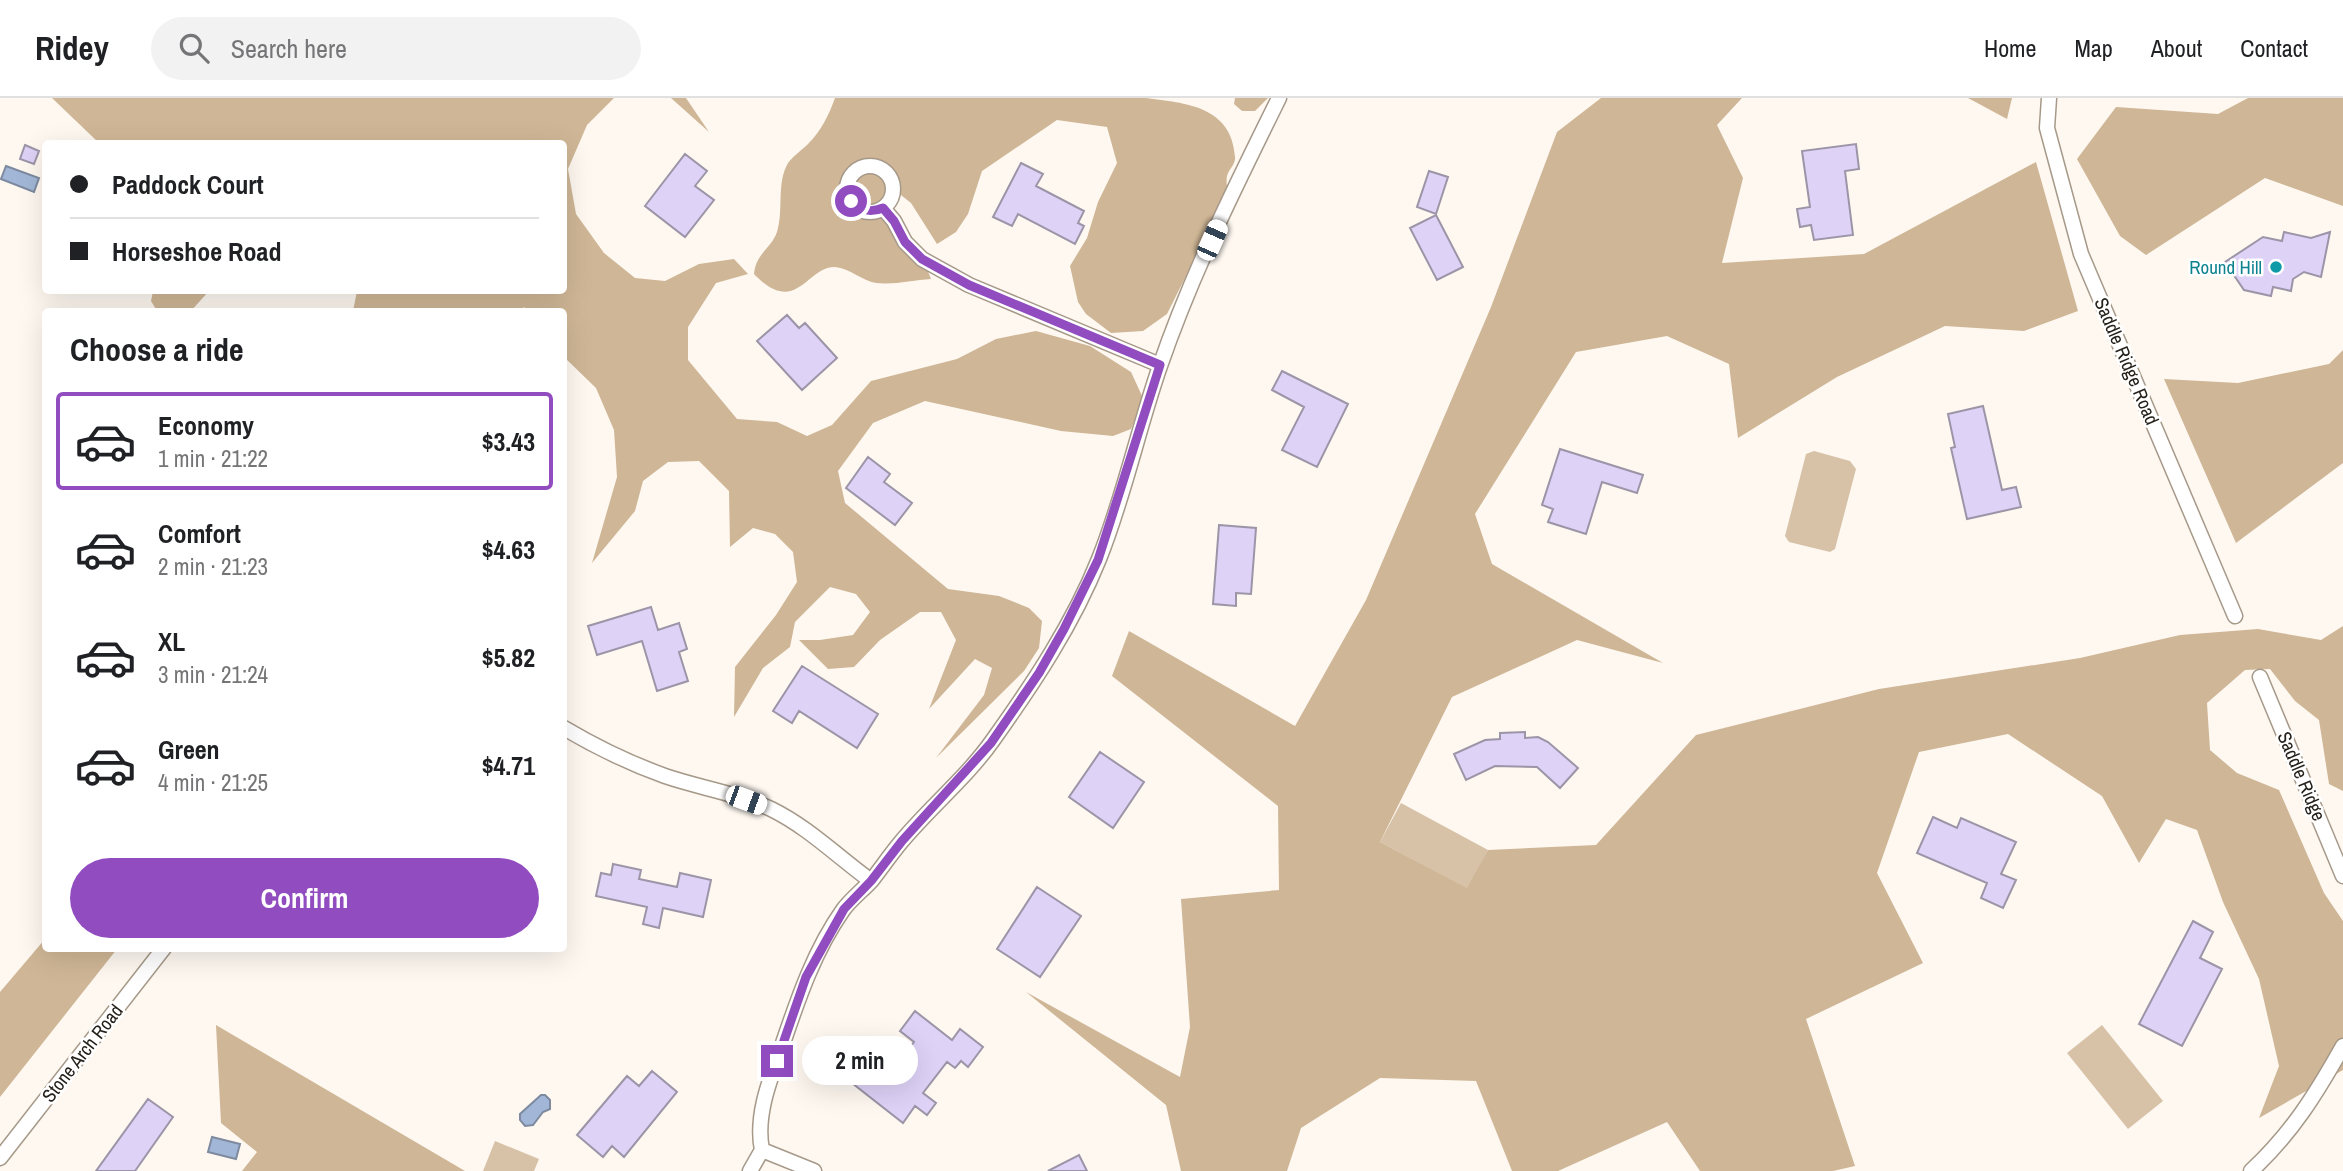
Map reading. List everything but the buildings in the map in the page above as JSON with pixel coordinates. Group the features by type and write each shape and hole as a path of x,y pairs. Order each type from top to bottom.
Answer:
{"street":[{"path":"750,1171 762,1150 759,1133 761,1118 806,977 844,909 991,743 1039,673 1064,629 1098,560 1160,365 1189,292 1233,191 1279,98"},
{"name":"Saddle Ridge Road","path":"2049,98 2047,128 2081,254 2235,617"},
{"path":"883,208 894,221 905,242 922,259 969,285 1160,365"},
{"name":"Saddle Ridge","path":"2260,677 2343,876"},
{"path":"567,730 621,759 667,777 720,790 770,809 794,822 871,881"},
{"name":"Stone Arch Road","path":"0,1158 161,952"},
{"path":"2251,1171 2278,1146 2319,1090 2343,1046"},
{"path":"762,1150 814,1171"}],"shaded area":[{"path":"52,98 614,98 587,125 568,169 576,214 604,253 635,278 665,281 699,264 734,259 748,274 716,283 688,327 688,360 737,419 777,422 807,436 832,425 871,381 957,359 996,339 1036,331 1090,346 1131,372 1143,398 1131,429 1113,436 1061,431 925,401 873,423 838,471 845,503 948,589 999,596 1029,608 1042,621 1039,648 1024,671 936,758 984,695 992,668 975,659 929,709 956,640 941,612 920,612 880,640 854,667 828,669 799,640 853,635 870,612 856,594 830,587 795,622 790,647 763,668 734,717 735,667 776,615 797,582 793,552 775,534 753,528 730,547 729,491 699,461 668,462 643,481 635,511 592,563 617,477 614,430 596,388 567,360 567,308 354,308 356,294 567,294 567,140 96,140"},
{"path":"671,98 686,98 709,132"},
{"path":"835,98 1146,98 1176,102 1191,105 1216,117 1232,140 1235,160 1227,176 1228,192 1167,314 1143,331 1111,333 1086,314 1078,302 1070,266 1087,238 1098,202 1117,163 1107,127 1057,120 982,171 968,214 956,232 937,244 911,203 892,188 891,206 919,248 931,279 876,283 835,267 825,269 791,291 780,291 768,286 754,274 755,267 777,232 784,171 795,155 817,134"},
{"path":"1235,98 1268,98 1255,111 1242,111 1234,104"},
{"path":"1601,98 1742,98 1717,125 1743,178 1722,263 1864,254 2036,162 2078,311 2024,331 1945,326 1837,377 1738,438 1729,364 1667,336 1576,352 1475,514 1492,564 1663,663 1577,640 1452,697 1380,842 1467,888 1488,850 1596,845 1696,735 1879,689 2080,658 2180,635 2258,629 2321,640 2343,626 2343,791 2329,784 2319,720 2295,701 2270,669 2245,670 2207,703 2210,750 2237,773 2279,790 2324,893 2343,921 2343,1070 2259,1118 2279,1066 2259,979 2223,902 2197,830 2166,819 2139,863 2102,796 2008,734 1919,752 1877,873 1923,963 1806,1019 1855,1166 1833,1171 1700,1171 1667,1122 1558,1171 1512,1171 1476,1081 1380,1078 1301,1128 1287,1171 1181,1171 1166,1105 1026,992 1180,1077 1190,1027 1181,899 1279,890 1278,806 1112,676 1129,631 1295,726 1366,600 1491,307 1557,132"},
{"path":"1968,98 2012,98 2007,119"},
{"path":"2248,98 2343,98 2343,206 2265,178 2146,255 2120,236 2077,159 2116,107 2218,114"},
{"path":"152,294 206,294 194,308 155,308 151,301"},
{"path":"2343,350 2343,463 2236,543 2164,379 2238,383 2329,364"},
{"path":"1814,451 1850,461 1856,469 1835,549 1830,552 1789,542 1785,536 1806,454"},
{"path":"1401,803 1488,850 1468,889 1380,842"},
{"path":"42,943 42,952 115,952 0,1097 0,992"},
{"path":"216,1025 465,1171 242,1171 257,1152 221,1123"},
{"path":"2102,1025 2163,1101 2128,1129 2067,1053"},
{"path":"495,1141 539,1159 534,1171 483,1171"}],"water":[{"path":"6,166 39,178 34,192 1,179"},
{"path":"541,1095 550,1100 550,1109 543,1112 533,1125 525,1126 520,1120 520,1114"},
{"path":"212,1137 240,1144 236,1159 208,1152"}],"place":[{"name":"Round Hill","path":"2276,267"}],"route":[{"path":"777,1061 806,977 844,909 991,743 1039,673 1064,629 1098,560 1160,365 969,285 922,259 905,242 894,221 883,208 876,211 863,210 851,201"}]}
